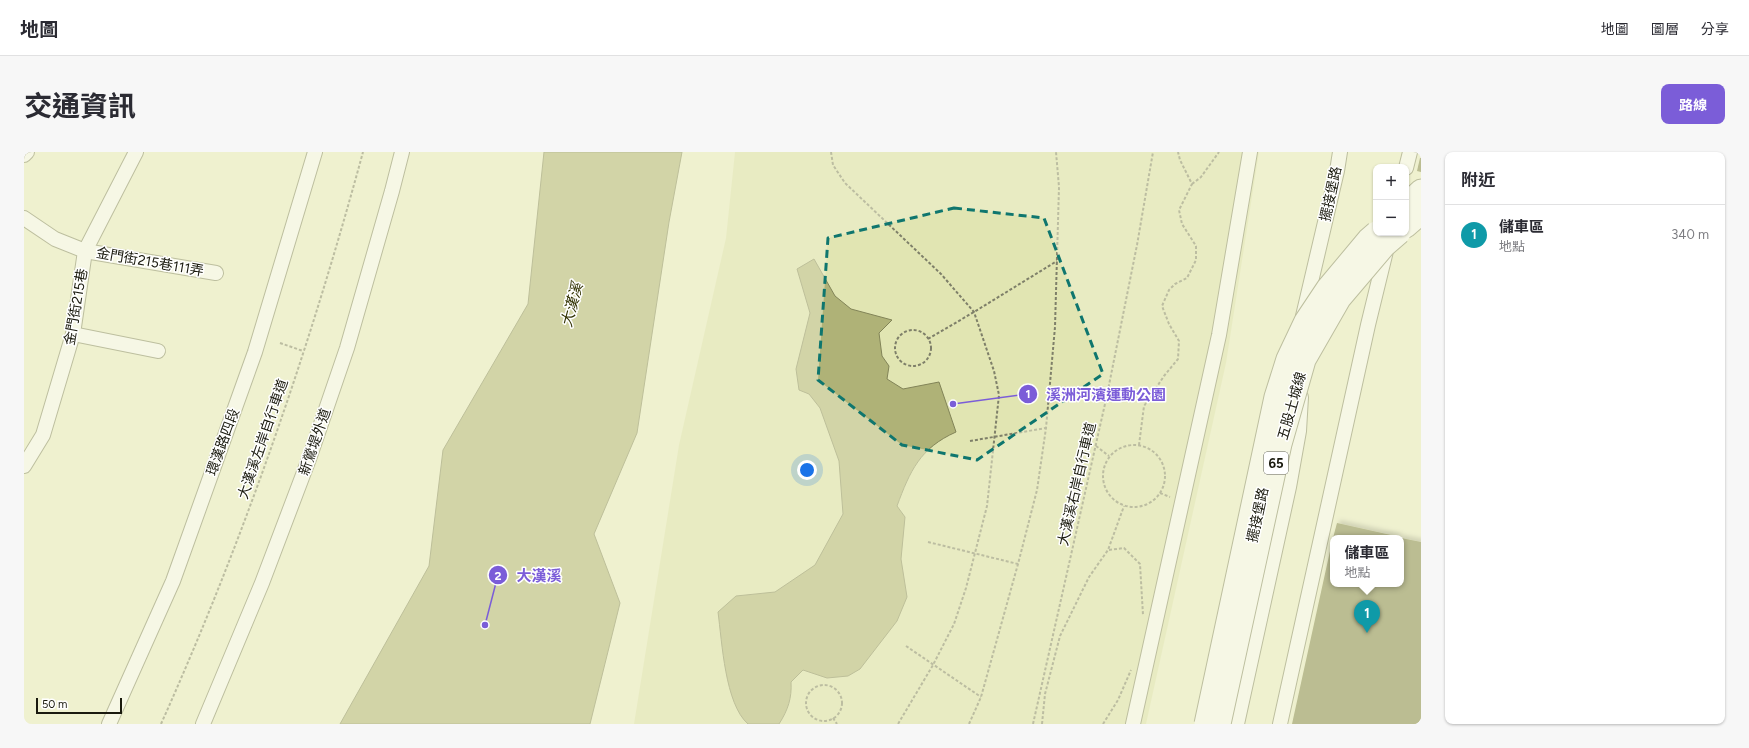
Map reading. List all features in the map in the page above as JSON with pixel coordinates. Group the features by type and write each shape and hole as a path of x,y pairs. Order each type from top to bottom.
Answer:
{"highway":[{"path":"1409,201 1421,190"},
{"path":"1409,224 1421,214"},
{"name":"五股土城線","path":"1205,724 1275,397 1287,359 1305,321 1327,288 1373,235"},
{"name":"五股土城線","path":"1220,724 1281,444 1306,360 1340,299 1385,246 1397,236"}],"street":[{"path":"24,156 27,152"},
{"name":"金門街215巷","path":"24,466 43,435 73,334 85,251 136,152"},
{"name":"環漢路四段","path":"109,724 176,574 255,352 315,152"},
{"name":"新鶯堤外道","path":"203,724 262,583 309,460 347,348 402,152"},
{"path":"1133,724 1219,336 1250,152"},
{"name":"擺接堡路","path":"1212,724 1295,344 1312,283 1340,152"},
{"path":"1407,164 1410,152"},
{"name":"金門街215巷111弄","path":"24,218 55,239 85,251 216,273"},
{"path":"1280,724 1368,325 1389,236"},
{"name":"擺接堡路","path":"1237,724 1289,487 1299,431 1312,283"},
{"path":"73,334 158,351"}],"path":[{"name":"大漢溪左岸自行車道","path":"161,724 194,650 252,502 336,253 363,152"},
{"path":"831,152 833,165 844,183 941,274 974,312 994,371 999,396 996,437 987,506 976,554 966,588 954,624 933,665 898,724"},
{"path":"969,724 981,697 1037,490 1046,428 1054,328 1059,187 1056,152"},
{"name":"大漢溪右岸自行車道","path":"1033,724 1096,446 1137,245 1153,152"},
{"path":"1178,152 1180,160 1192,184"},
{"path":"1139,445 1144,406 1164,376 1178,359 1179,341 1169,324 1162,306 1169,290 1174,284 1187,278 1196,260 1196,246 1182,224 1179,210 1192,184 1201,178 1219,152"},
{"path":"928,339 1057,261"},
{"path":"913,330 924,334 928,339 930,350 926,360 916,366 910,366 900,360 895,349 896,344 902,334 913,330"},
{"path":"280,343 304,351"},
{"path":"970,441 1046,428"},
{"path":"1128,445 1139,445 1149,448 1157,454 1163,463 1165,473 1164,483 1160,493 1153,500 1144,505 1134,507 1124,506 1115,501 1108,494 1103,484 1102,474 1104,464 1109,456 1118,449 1128,445"},
{"path":"1096,446 1109,456"},
{"path":"1160,493 1175,500"},
{"path":"1042,724 1046,694 1060,636 1089,577 1108,550 1124,506"},
{"path":"928,542 1018,564"},
{"path":"1108,550 1124,548 1140,564 1143,614 1142,621"},
{"path":"906,646 981,697"},
{"path":"1103,724 1118,700 1133,665"},
{"path":"1046,667 1052,668"},
{"path":"817,686 828,686 838,692 841,697 840,709 833,718 822,720 811,716 808,711 806,705 808,694 817,686"},
{"path":"833,718 837,724"}],"highlighted area":[{"path":"954,208 1044,218 1103,374 977,460 902,445 818,380 828,238"}],"shaded area":[{"path":"735,152 1259,152 1226,363 1146,724 634,724 679,445 726,238"}],"water":[{"path":"544,152 682,152 669,222 637,433 594,534 620,603 590,724 340,724 429,566 443,450 528,304"},
{"path":"814,259 835,296 851,309 892,320 879,333 882,356 889,366 887,379 903,389 939,382 956,432 933,445 925,453 912,471 897,506 905,517 901,559 907,597 897,621 860,669 848,676 827,678 803,670 791,682 789,704 779,724 748,724 740,715 729,688 723,655 718,612 736,596 775,592 815,565 843,514 839,461 820,408 809,394 799,390 796,369 810,313 797,269"}],"building":[{"path":"1421,158 1421,172 1417,171"},
{"path":"1337,523 1391,535 1334,535"},
{"path":"1404,539 1421,542 1421,724 1292,724 1330,551 1330,587 1404,587"}],"place":[{"name":"溪洲河濱運動公園","path":"953,404"},
{"name":"大漢溪","path":"485,625"},
{"name":"儲車區","path":"1367,633"}]}
